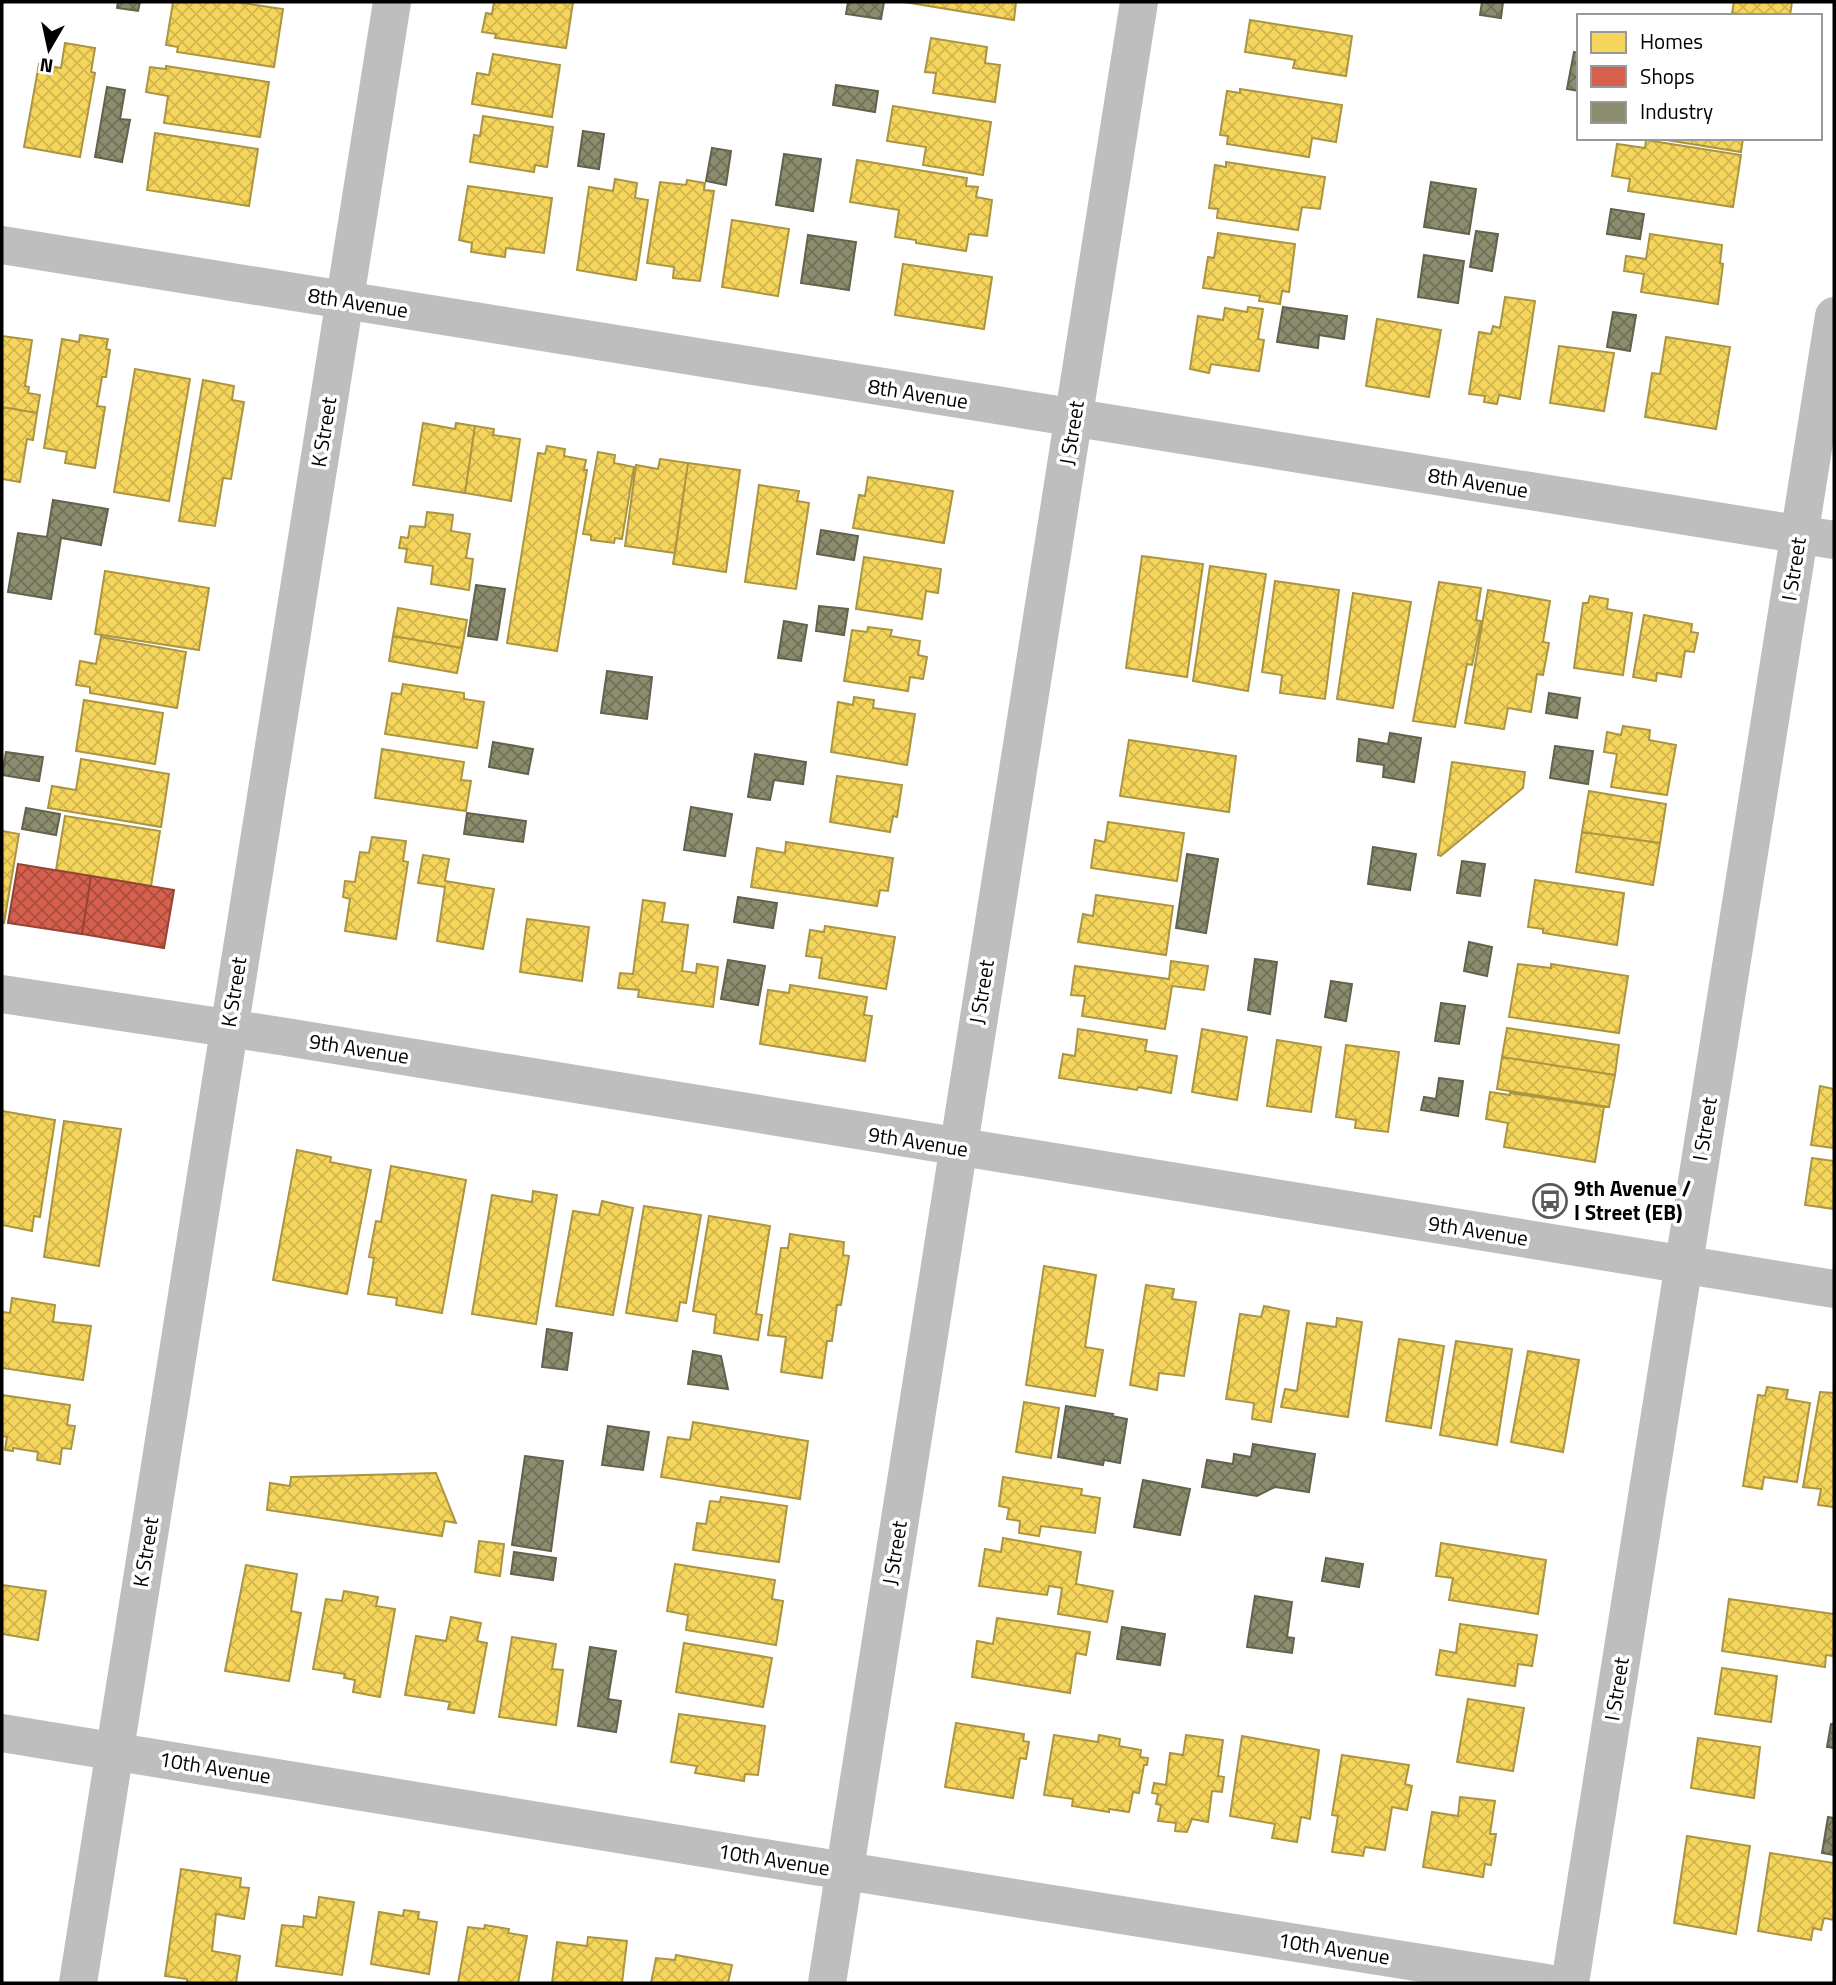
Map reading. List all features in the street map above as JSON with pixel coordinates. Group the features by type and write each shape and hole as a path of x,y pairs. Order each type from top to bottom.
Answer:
{"street":[{"name":"K Street","path":"78,1983 392,2"},
{"name":"J Street","path":"827,1983 1139,2"},
{"name":"8th Avenue","path":"2,245 1817,537"},
{"name":"I Street","path":"1570,1983 1683,1265 1817,537 1834,316"},
{"name":"9th Avenue","path":"2,994 1834,1289"},
{"name":"10th Avenue","path":"2,1733 1547,1983"}],"building: Homes":[{"path":"173,2 236,2 283,9 274,67 177,52 178,47 166,45"},
{"path":"494,2 573,2 566,48 495,38 496,34 482,32 486,13 492,14"},
{"path":"904,2 1016,2 1014,20"},
{"path":"1734,2 1792,2 1790,14 1732,13"},
{"path":"1250,20 1352,36 1346,76 1293,68 1295,60 1245,52"},
{"path":"931,38 987,47 985,63 1000,65 995,102 933,93 936,73 925,72"},
{"path":"65,43 95,48 91,72 95,73 80,157 24,147 39,64 61,68"},
{"path":"493,54 560,65 552,117 472,104 477,73 489,75"},
{"path":"166,66 269,82 260,137 164,123 168,96 146,92 150,67 166,69"},
{"path":"1240,89 1342,105 1336,142 1312,138 1309,157 1227,144 1228,136 1220,135 1227,91 1240,93"},
{"path":"893,106 991,122 983,175 923,165 926,147 887,141"},
{"path":"483,116 553,127 547,167 535,165 534,172 470,162 474,135 480,136"},
{"path":"155,133 258,149 249,206 147,190"},
{"path":"1646,140 1741,155 1733,207 1628,191 1630,179 1612,176 1617,144 1645,148"},
{"path":"1666,140 1743,140 1741,152"},
{"path":"857,160 967,178 966,186 978,187 976,197 992,200 987,236 969,234 966,251 895,237 899,210 850,202"},
{"path":"1226,162 1325,177 1320,209 1302,207 1298,230 1217,218 1218,209 1209,208 1215,165 1226,167"},
{"path":"615,179 637,183 635,198 648,200 636,280 577,270 589,187 613,191"},
{"path":"687,180 705,183 704,190 714,191 700,281 673,278 674,267 647,263 660,182 686,185"},
{"path":"468,186 552,198 544,253 506,248 505,257 471,252 472,243 459,240"},
{"path":"732,220 789,229 778,296 722,287"},
{"path":"1218,233 1295,244 1289,292 1282,291 1280,304 1259,301 1260,296 1203,288 1208,257 1214,258"},
{"path":"1650,234 1722,245 1720,263 1723,264 1718,304 1641,292 1644,274 1624,271 1626,256 1646,259"},
{"path":"903,264 992,277 984,329 895,315"},
{"path":"1505,297 1535,301 1520,399 1499,395 1497,404 1484,402 1485,396 1469,394 1479,332 1491,334 1493,326 1500,328"},
{"path":"1248,307 1263,309 1258,339 1264,340 1259,371 1211,364 1209,373 1190,369 1198,316 1223,320 1225,308 1247,312"},
{"path":"1377,319 1441,330 1429,397 1366,386"},
{"path":"80,335 108,339 106,349 110,350 106,377 102,377 97,406 105,407 95,468 65,463 67,452 44,448 62,339 79,342"},
{"path":"2,336 32,340 25,386 29,387 28,393 40,395 37,413 2,407"},
{"path":"1666,337 1730,347 1716,429 1645,417 1652,373 1660,374"},
{"path":"1559,346 1614,353 1604,411 1550,403"},
{"path":"135,369 190,379 169,501 114,492"},
{"path":"203,380 234,386 232,400 244,402 231,479 223,478 215,526 179,521"},
{"path":"2,407 37,413 33,440 27,439 20,482 2,479"},
{"path":"423,423 455,429 456,423 475,426 465,493 413,485"},
{"path":"475,426 494,429 493,435 520,439 511,501 465,493"},
{"path":"547,446 565,449 564,456 586,460 584,470 587,470 557,651 507,643 538,453 545,454"},
{"path":"598,452 615,455 614,463 634,467 622,539 615,538 614,543 591,540 591,535 583,534"},
{"path":"660,459 688,463 675,553 625,546 636,465 658,469"},
{"path":"688,463 740,470 726,572 673,564"},
{"path":"868,477 953,491 944,543 853,528 859,495 865,496"},
{"path":"759,485 799,491 797,501 809,503 796,589 745,582"},
{"path":"427,512 453,515 451,531 470,534 466,558 473,559 469,590 431,584 433,566 405,562 407,549 399,548 401,537 408,538 410,526 425,527"},
{"path":"1142,556 1203,564 1187,677 1126,668"},
{"path":"864,557 941,569 938,593 926,591 922,619 856,609"},
{"path":"1210,566 1266,574 1248,691 1193,681"},
{"path":"105,571 209,588 199,650 95,634"},
{"path":"1275,581 1339,590 1325,699 1280,693 1282,675 1262,672"},
{"path":"1439,582 1481,588 1476,620 1481,621 1472,665 1467,664 1455,727 1413,721"},
{"path":"1488,590 1550,601 1543,642 1549,643 1543,675 1537,674 1531,712 1508,708 1504,729 1465,723"},
{"path":"1353,593 1411,602 1393,708 1337,699"},
{"path":"1590,596 1608,599 1607,609 1632,613 1623,675 1574,668 1583,603 1588,603"},
{"path":"398,608 467,620 462,648 393,636"},
{"path":"1644,615 1692,624 1691,632 1698,633 1694,652 1685,651 1681,677 1657,673 1656,681 1633,677"},
{"path":"868,627 892,630 890,636 920,641 918,655 927,657 923,679 910,677 908,691 844,681 852,630 867,632"},
{"path":"393,636 462,648 457,673 389,661"},
{"path":"101,637 186,652 177,708 90,693 90,687 76,685 80,661 96,664"},
{"path":"403,684 464,693 464,699 484,702 477,748 385,734 392,693 401,694"},
{"path":"854,697 874,700 873,708 915,714 907,765 831,752 838,702 853,705"},
{"path":"84,700 163,713 155,764 76,751"},
{"path":"1623,726 1650,730 1649,740 1676,745 1667,795 1611,787 1617,754 1604,752 1607,732 1621,735"},
{"path":"1129,740 1236,756 1229,812 1120,796"},
{"path":"382,749 464,762 461,780 471,781 466,811 375,798"},
{"path":"81,759 169,774 161,827 48,808 52,786 76,790"},
{"path":"1452,762 1525,772 1523,788 1441,856 1438,855"},
{"path":"837,776 902,785 897,817 893,816 890,832 830,822"},
{"path":"1589,791 1666,804 1660,843 1582,832"},
{"path":"65,816 160,831 151,886 56,870"},
{"path":"1108,822 1184,833 1177,881 1091,868 1095,840 1105,842"},
{"path":"2,831 19,834 4,923 2,923"},
{"path":"1582,832 1660,843 1653,885 1576,872"},
{"path":"372,837 406,841 403,861 408,862 396,939 345,931 350,899 343,897 345,881 355,882 360,852 369,853"},
{"path":"786,842 893,858 888,891 880,890 877,906 751,887 757,848 785,853"},
{"path":"423,855 449,859 445,881 494,889 483,949 437,941 445,887 418,883"},
{"path":"1535,880 1624,893 1617,945 1543,933 1543,929 1528,927"},
{"path":"1096,895 1173,906 1166,955 1078,942 1083,914 1093,916"},
{"path":"643,900 665,903 662,922 688,925 682,971 696,973 697,964 718,967 713,1007 638,997 639,990 618,988 620,973 633,974"},
{"path":"527,919 589,927 582,981 520,972"},
{"path":"825,926 895,937 886,989 819,978 822,958 806,956 810,930 824,932"},
{"path":"1171,961 1208,966 1204,990 1172,986 1165,1029 1082,1016 1085,996 1071,995 1075,966 1169,979"},
{"path":"1518,964 1551,968 1551,964 1628,976 1619,1033 1509,1017"},
{"path":"790,985 867,997 864,1015 872,1016 865,1061 760,1044 768,990 789,993"},
{"path":"1507,1028 1619,1045 1615,1075 1502,1057"},
{"path":"1078,1029 1147,1040 1145,1051 1177,1056 1171,1093 1059,1078 1063,1054 1075,1056"},
{"path":"1202,1029 1247,1037 1237,1100 1192,1092"},
{"path":"1277,1040 1321,1047 1311,1112 1267,1106"},
{"path":"1346,1045 1399,1052 1388,1132 1355,1128 1356,1120 1336,1117"},
{"path":"1502,1057 1615,1075 1609,1107 1497,1089"},
{"path":"1820,1086 1834,1089 1834,1148 1811,1145"},
{"path":"1490,1092 1604,1107 1595,1162 1504,1147 1508,1123 1486,1119"},
{"path":"2,1111 55,1120 40,1217 34,1216 32,1231 2,1225"},
{"path":"64,1121 121,1129 99,1266 44,1257"},
{"path":"297,1150 331,1157 330,1162 371,1170 347,1294 273,1280"},
{"path":"1812,1158 1834,1161 1834,1209 1805,1205"},
{"path":"391,1166 466,1180 442,1313 396,1305 397,1298 368,1294 374,1258 369,1257 376,1221 381,1222"},
{"path":"533,1191 557,1195 536,1324 472,1314 492,1195 532,1202"},
{"path":"602,1201 633,1208 613,1315 556,1306 573,1211 599,1215"},
{"path":"644,1206 701,1215 686,1303 680,1302 677,1321 626,1313"},
{"path":"709,1216 770,1226 756,1314 762,1315 758,1340 714,1333 716,1315 693,1311"},
{"path":"790,1234 844,1242 843,1255 849,1256 841,1305 837,1305 832,1341 827,1341 822,1378 781,1372 786,1337 768,1335 781,1248 788,1248"},
{"path":"1044,1266 1096,1275 1085,1347 1103,1350 1095,1396 1026,1385"},
{"path":"1146,1285 1174,1289 1172,1299 1196,1302 1184,1376 1159,1373 1157,1390 1130,1385"},
{"path":"12,1298 55,1305 53,1322 91,1326 83,1380 2,1368 2,1312 10,1313"},
{"path":"1264,1306 1289,1311 1271,1422 1252,1419 1254,1403 1226,1399 1240,1314 1261,1317"},
{"path":"1337,1318 1362,1322 1348,1417 1281,1407 1285,1389 1297,1391 1307,1323 1336,1327"},
{"path":"1399,1339 1444,1346 1431,1428 1386,1421"},
{"path":"1456,1341 1512,1349 1497,1445 1440,1435"},
{"path":"1528,1351 1579,1360 1563,1452 1511,1442"},
{"path":"1767,1387 1788,1390 1786,1399 1810,1403 1797,1482 1764,1477 1762,1489 1743,1486 1758,1395 1765,1396"},
{"path":"1820,1392 1834,1393 1834,1507 1818,1505 1821,1489 1803,1487"},
{"path":"2,1395 70,1405 67,1425 75,1426 71,1449 62,1448 60,1464 37,1460 38,1452 13,1448 13,1451 5,1450 7,1437 2,1436"},
{"path":"1024,1402 1059,1408 1051,1458 1016,1452"},
{"path":"693,1422 808,1441 800,1499 661,1477 668,1437 690,1440"},
{"path":"436,1473 456,1523 445,1521 442,1536 267,1510 270,1483 290,1486 291,1477"},
{"path":"1003,1477 1082,1489 1081,1495 1100,1498 1095,1533 1041,1526 1039,1536 1019,1533 1020,1521 1007,1519 1009,1508 999,1506"},
{"path":"721,1497 787,1506 779,1562 693,1550 697,1523 706,1524 710,1501 720,1502"},
{"path":"1003,1538 1081,1552 1076,1584 1113,1591 1107,1622 1058,1614 1062,1588 1049,1586 1047,1595 979,1586 985,1549 1001,1552"},
{"path":"479,1541 504,1544 500,1576 475,1572"},
{"path":"1441,1543 1546,1560 1538,1614 1449,1600 1453,1578 1436,1576"},
{"path":"675,1564 775,1580 772,1599 783,1601 776,1645 686,1630 688,1615 667,1611"},
{"path":"246,1565 297,1574 291,1611 301,1613 289,1681 225,1671"},
{"path":"2,1585 46,1591 38,1640 2,1634"},
{"path":"344,1591 378,1597 376,1606 395,1609 380,1697 353,1692 355,1680 344,1678 345,1674 313,1669 326,1599 342,1601"},
{"path":"1729,1599 1834,1614 1834,1656 1826,1655 1825,1667 1722,1651"},
{"path":"451,1617 481,1623 477,1641 487,1643 474,1713 448,1709 450,1702 405,1695 416,1636 446,1641"},
{"path":"997,1618 1090,1632 1086,1655 1076,1653 1070,1693 972,1677 977,1641 993,1644"},
{"path":"1460,1624 1537,1635 1532,1666 1518,1664 1515,1686 1436,1675 1440,1650 1456,1653"},
{"path":"512,1637 556,1644 552,1669 563,1670 556,1725 499,1717"},
{"path":"684,1643 772,1658 763,1707 676,1692"},
{"path":"1722,1668 1777,1676 1771,1722 1715,1714"},
{"path":"1468,1699 1524,1708 1513,1771 1457,1762"},
{"path":"679,1714 765,1726 758,1775 745,1774 744,1781 695,1773 697,1766 671,1762"},
{"path":"956,1723 1024,1734 1023,1741 1029,1742 1026,1759 1020,1758 1013,1798 945,1787"},
{"path":"1054,1735 1098,1742 1099,1735 1120,1739 1119,1746 1141,1750 1140,1757 1148,1758 1147,1765 1144,1765 1139,1793 1133,1792 1129,1812 1072,1806 1073,1799 1044,1795"},
{"path":"1186,1735 1223,1740 1218,1776 1224,1777 1222,1792 1212,1791 1208,1822 1192,1819 1187,1832 1175,1831 1176,1823 1158,1821 1161,1805 1156,1804 1158,1794 1152,1793 1154,1783 1166,1785 1170,1753 1183,1755"},
{"path":"1242,1736 1319,1750 1310,1819 1301,1817 1297,1842 1272,1838 1275,1824 1230,1816"},
{"path":"1698,1738 1760,1747 1754,1798 1691,1788"},
{"path":"1342,1755 1409,1765 1405,1784 1412,1786 1407,1810 1392,1807 1385,1850 1365,1847 1363,1856 1332,1852 1338,1816 1332,1815"},
{"path":"1460,1797 1495,1801 1490,1834 1496,1834 1491,1865 1485,1864 1483,1877 1423,1867 1432,1812 1458,1816"},
{"path":"1687,1836 1750,1846 1736,1934 1674,1923"},
{"path":"1770,1853 1834,1863 1834,1920 1824,1918 1821,1930 1813,1928 1811,1940 1758,1931"},
{"path":"181,1869 241,1878 240,1887 249,1888 244,1919 216,1914 212,1951 240,1956 236,1983 187,1983 187,1979 165,1976"},
{"path":"319,1897 354,1902 342,1975 276,1966 282,1925 303,1927 304,1916 316,1918"},
{"path":"404,1910 419,1912 418,1919 437,1922 429,1974 371,1964 379,1912 403,1916"},
{"path":"485,1925 509,1929 508,1933 527,1936 518,1983 458,1983 468,1927 484,1929"},
{"path":"588,1937 627,1941 622,1983 552,1983 557,1942 587,1946"},
{"path":"676,1955 732,1965 728,1983 651,1983 656,1958 675,1960"}],"building: Shops":[{"path":"18,864 91,876 82,934 8,923"},
{"path":"91,876 174,890 164,948 82,934"}],"building: Industry":[{"path":"118,2 140,2 138,11 117,8"},
{"path":"848,2 884,2 881,19 846,14"},
{"path":"1482,2 1503,2 1501,18 1480,15"},
{"path":"1574,52 1577,53 1577,91 1567,89"},
{"path":"836,85 878,91 875,112 833,105"},
{"path":"107,87 125,90 120,119 130,120 122,162 95,157"},
{"path":"583,131 604,134 599,169 578,166"},
{"path":"712,148 731,151 726,185 706,181"},
{"path":"784,154 821,159 813,211 776,205"},
{"path":"1431,182 1476,189 1469,234 1424,227"},
{"path":"1611,209 1644,214 1640,239 1607,234"},
{"path":"1476,231 1498,234 1492,271 1470,267"},
{"path":"808,235 856,242 849,290 801,283"},
{"path":"1424,255 1464,261 1458,303 1418,297"},
{"path":"1283,307 1347,316 1344,339 1319,335 1318,348 1277,342"},
{"path":"1613,312 1636,315 1630,351 1607,347"},
{"path":"53,500 108,509 101,545 61,538 51,599 8,592 18,533 47,537"},
{"path":"821,530 858,536 854,560 817,554"},
{"path":"476,585 505,589 497,640 468,636"},
{"path":"819,606 848,609 844,635 816,631"},
{"path":"784,621 807,625 801,661 778,658"},
{"path":"607,671 652,677 647,719 601,713"},
{"path":"1549,693 1580,698 1577,718 1546,713"},
{"path":"1390,733 1421,738 1414,782 1383,777 1384,765 1357,761 1359,739 1388,744"},
{"path":"493,742 533,749 528,774 489,767"},
{"path":"1555,746 1593,751 1588,784 1550,778"},
{"path":"6,752 43,757 39,781 2,775"},
{"path":"755,754 806,762 803,784 774,780 770,800 748,797"},
{"path":"691,807 732,814 725,856 684,850"},
{"path":"26,808 60,814 56,835 22,829"},
{"path":"467,813 526,821 523,842 464,834"},
{"path":"1373,847 1416,854 1410,890 1368,884"},
{"path":"1187,854 1218,859 1206,933 1176,928"},
{"path":"1462,861 1485,864 1480,896 1457,893"},
{"path":"738,897 777,903 773,928 734,922"},
{"path":"1469,942 1492,947 1487,976 1464,971"},
{"path":"1255,959 1277,962 1270,1014 1248,1010"},
{"path":"728,960 765,966 758,1005 721,999"},
{"path":"1331,981 1352,984 1346,1021 1325,1017"},
{"path":"1441,1003 1465,1006 1459,1044 1435,1041"},
{"path":"1439,1078 1463,1081 1458,1116 1421,1110 1424,1097 1436,1099"},
{"path":"547,1329 572,1333 567,1370 542,1367"},
{"path":"693,1351 721,1356 728,1389 688,1384"},
{"path":"1066,1406 1127,1419 1120,1463 1104,1460 1103,1465 1058,1457"},
{"path":"608,1426 649,1432 643,1470 602,1465"},
{"path":"1253,1444 1315,1454 1309,1492 1275,1487 1257,1496 1202,1487 1207,1460 1233,1464 1234,1454 1251,1457"},
{"path":"525,1456 563,1461 551,1551 512,1545"},
{"path":"1143,1480 1190,1489 1180,1535 1134,1527"},
{"path":"514,1552 556,1558 553,1580 511,1574"},
{"path":"1326,1558 1363,1564 1359,1587 1322,1581"},
{"path":"1255,1596 1292,1602 1287,1637 1294,1638 1292,1653 1247,1647"},
{"path":"1122,1627 1165,1634 1160,1665 1117,1659"},
{"path":"590,1647 616,1651 608,1699 621,1701 616,1732 578,1726"},
{"path":"1831,1724 1834,1724 1834,1748 1827,1747"},
{"path":"1828,1817 1834,1818 1834,1855 1822,1853"}],"place":[{"name":"9th Avenue / I Street (EB)","path":"1550,1201"}]}
